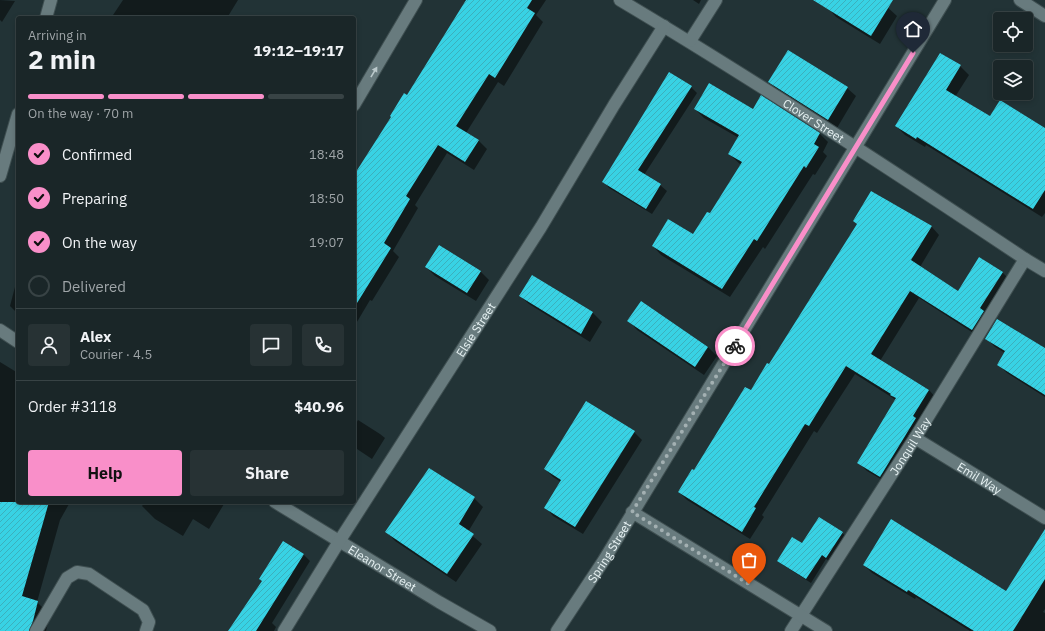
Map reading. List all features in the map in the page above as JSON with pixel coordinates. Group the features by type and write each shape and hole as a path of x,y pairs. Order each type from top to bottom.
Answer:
{"street":[{"path":"47,16 51,0"},
{"path":"356,102 416,0"},
{"name":"Clover Street","path":"620,0 690,42 857,147 1045,271"},
{"path":"690,42 716,0"},
{"name":"Spring Street","path":"557,631 604,560 946,0"},
{"path":"1020,0 1045,16"},
{"name":"Elsie Street","path":"284,631 340,540 542,227 614,105 664,26"},
{"path":"0,176 16,121"},
{"name":"Jonquil Way","path":"791,631 915,438 1025,259"},
{"path":"0,330 16,341"},
{"name":"Emil Way","path":"915,438 1045,518"},
{"name":"Eleanor Street","path":"278,504 490,631"},
{"path":"632,512 826,631"},
{"path":"36,631 67,578 77,572 89,574 143,610 149,622 146,631"}],"building":[{"path":"466,0 532,0 527,8 535,13 495,78 489,74 456,126 479,140 465,162 438,145 406,196 410,199 384,243 391,248 356,305 356,172 391,117 390,116 404,93 407,95"},
{"path":"813,0 893,0 871,36"},
{"path":"788,50 848,87 828,120 768,82"},
{"path":"940,53 961,65 946,90 990,116 1000,100 1045,128 1045,190 1033,209 917,137 916,139 895,126"},
{"path":"669,72 692,86 638,170 661,184 646,209 602,182"},
{"path":"709,83 753,109 761,95 820,133 814,144 819,147 806,168 804,166 757,241 754,239 722,289 652,246 668,219 693,234 707,212 710,213 742,162 728,154 739,135 694,109"},
{"path":"871,191 932,226 911,260 958,291 979,257 1003,272 980,308 984,311 972,330 910,291 871,354 929,390 913,416 916,418 880,477 857,463 896,398 846,366 809,426 805,424 754,507 756,508 742,532 678,492 692,469 694,470 745,387 751,390 767,363 769,364 857,224 853,221"},
{"path":"439,245 481,271 467,293 425,267"},
{"path":"532,275 593,312 581,334 519,296"},
{"path":"641,301 708,347 695,367 627,321"},
{"path":"997,319 1045,348 1045,395 997,365 1005,351 985,339"},
{"path":"586,401 635,431 575,527 544,508 561,480 544,469"},
{"path":"429,468 475,497 459,524 474,534 447,574 385,532"},
{"path":"0,502 16,502 16,504 48,504 22,596 38,601 33,621 29,631 0,631"},
{"path":"819,517 843,532 826,558 822,555 806,579 777,561 792,537 802,543"},
{"path":"891,519 1006,591 1045,529 1045,579 1013,631 974,631 908,590 907,592 863,565"},
{"path":"283,541 304,554 256,631 228,631 262,581 259,579"}],"way so far":[{"path":"735,346 632,512 749,584"}],"route":[{"path":"735,346 913,53"}]}
